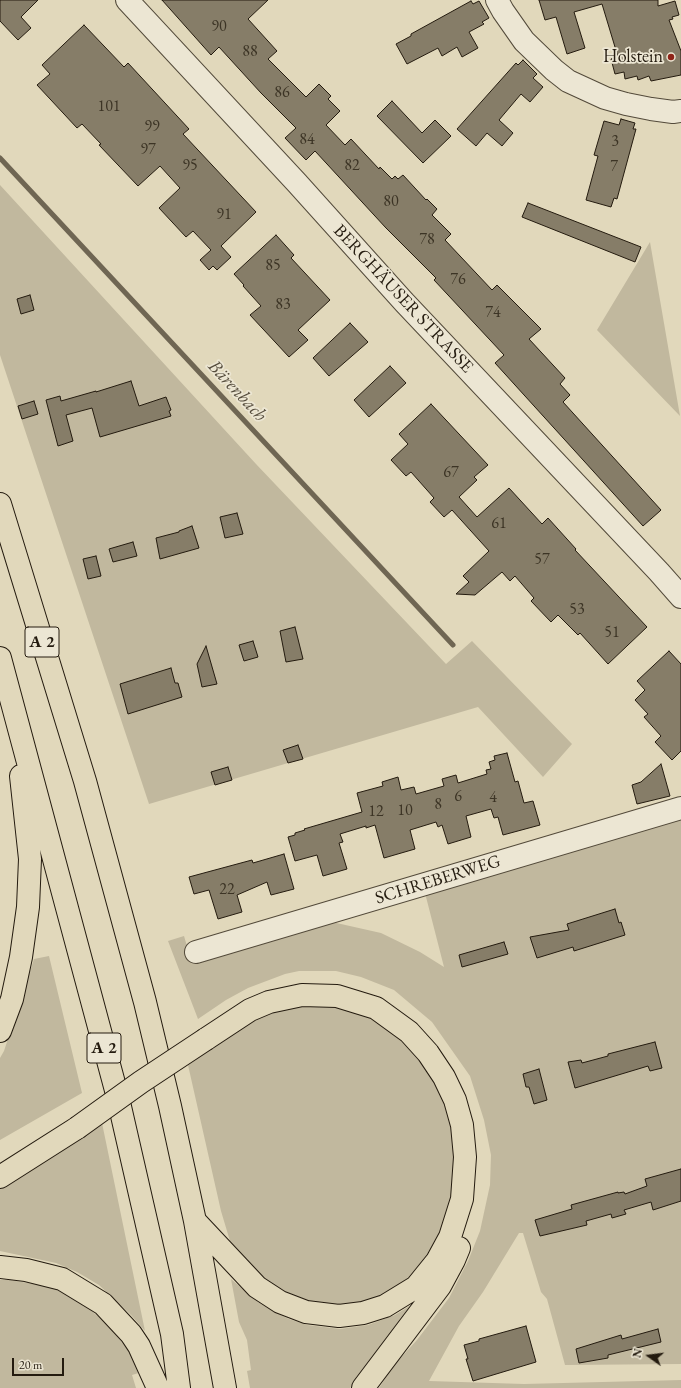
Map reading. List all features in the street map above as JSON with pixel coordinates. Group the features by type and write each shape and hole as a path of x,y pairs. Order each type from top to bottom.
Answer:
{"highway":[{"name":"A 2","path":"0,504 85,781 139,979 170,1106 195,1221 225,1388"},
{"name":"A 2","path":"0,658 118,1098 172,1334 180,1388"},
{"path":"0,1031 12,999 21,958 28,907 30,860 15,711"},
{"path":"0,1178 76,1122 204,1034 251,999 279,987 318,980 350,984 374,992 400,1006 420,1025 446,1057 463,1090 471,1111 476,1138 476,1176 467,1226 454,1260 440,1286 362,1388"},
{"path":"195,1221 257,1287 280,1302 306,1312 339,1316 362,1313 386,1306 416,1287 437,1261 450,1236 462,1199 465,1157 462,1125 455,1100 444,1077 428,1053 409,1032 376,1008 337,996 302,995 269,1002 250,1010 204,1034"},
{"path":"0,1165 76,1122"},
{"path":"0,1267 26,1270 62,1279 103,1304 139,1346 158,1388"}],"street":[{"name":"BERGHÄUSER STRASSE","path":"126,0 297,183 404,302 681,597"},
{"path":"497,0 524,41 554,70 568,81 605,98 626,104 673,112 681,111"},
{"name":"SCHREBERWEG","path":"196,952 681,808"}],"shaded area":[{"path":"0,185 256,464 446,664 472,641 572,744 543,777 478,707 149,804 0,355"},
{"path":"650,242 680,416 597,330"},
{"path":"681,818 681,1364 565,1365 547,1299 541,1292 523,1233 519,1233 483,1292 459,1326 429,1381 524,1384 681,1380 681,1388 379,1388 394,1365 417,1340 449,1298 468,1261 480,1231 490,1185 491,1155 484,1120 470,1076 432,1022 394,990 361,977 336,971 299,971 285,974 248,988 226,1000 198,1019 168,941 184,936 192,963 332,922 381,933 420,952 444,967 425,893"},
{"path":"49,956 82,1093 0,1140 0,1058 4,1051 34,959"},
{"path":"325,1002 364,1010 401,1035 437,1081 454,1129 455,1206 421,1272 377,1301 321,1308 275,1291 233,1251 221,1211 188,1065 262,1015 279,1007"},
{"path":"102,1123 145,1331 131,1315 99,1285 77,1272 56,1263 0,1251 0,1184"},
{"path":"231,1279 258,1302 274,1312 307,1325 340,1329 368,1325 395,1315 416,1302 350,1388 250,1388 247,1371 251,1370 247,1340 239,1322"},
{"path":"0,1280 11,1280 50,1287 67,1293 93,1312 106,1323 117,1336 142,1372 132,1375 136,1388 0,1388"}],"building":[{"path":"0,0 38,0 21,17 31,28 18,40 0,21"},
{"path":"162,0 268,0 248,19 277,51 268,59 306,97 319,84 331,96 328,99 340,111 326,125 345,145 351,139 379,169 380,167 392,179 395,176 398,179 403,175 426,200 427,199 437,209 432,215 451,234 445,240 492,290 497,285 541,329 529,339 565,378 560,384 570,395 563,402 661,510 660,511 643,526 495,363 504,355 434,280 436,278 386,228 315,151 306,160 285,138 296,128 261,93 219,47 211,55"},
{"path":"539,0 658,0 658,6 675,1 679,15 672,17 673,19 669,20 681,51 681,75 651,81 649,76 638,80 637,76 625,79 624,72 615,74 611,59 618,57 602,4 574,12 585,48 567,54 556,17 545,20"},
{"path":"471,1 473,4 479,1 489,18 482,22 484,24 469,32 478,48 462,57 457,47 442,56 438,48 407,64 396,44 411,36 411,34"},
{"path":"84,25 124,67 128,63 189,129 183,134 256,212 221,246 231,257 217,270 213,266 209,270 200,260 211,250 193,231 186,237 159,208 180,188 160,166 138,186 99,145 101,144 82,124 77,128 37,85 50,74 42,65"},
{"path":"523,60 537,74 533,78 543,87 530,102 521,94 499,120 513,133 502,146 487,133 476,146 457,129 516,63 518,65"},
{"path":"392,101 422,133 435,120 451,136 423,163 377,116"},
{"path":"621,119 635,123 633,129 636,129 617,199 614,198 611,207 586,200 598,156 594,155 604,121 619,125"},
{"path":"528,203 641,247 635,262 522,217"},
{"path":"276,235 294,255 291,258 330,300 298,330 308,340 289,357 250,315 261,306 234,274"},
{"path":"30,295 34,310 21,314 17,299"},
{"path":"350,323 368,342 329,376 313,358"},
{"path":"390,366 406,383 369,417 354,400"},
{"path":"131,381 139,406 166,397 171,410 169,411 171,416 100,437 92,408 66,415 73,441 58,446 46,400 60,396 61,401"},
{"path":"34,401 38,414 22,419 18,406"},
{"path":"431,404 488,465 474,477 477,480 459,497 477,517 509,488 542,524 548,518 576,549 575,550 647,627 608,664 580,633 578,635 558,615 551,622 531,601 534,598 515,576 510,581 502,572 475,595 456,594 469,582 463,576 489,551 452,510 444,517 430,502 434,498 411,472 406,476 391,460 408,444 399,434"},
{"path":"237,513 243,534 225,538 220,517"},
{"path":"192,526 199,548 160,559 156,538 179,532"},
{"path":"133,542 137,556 113,562 109,549"},
{"path":"96,556 101,576 88,579 83,559"},
{"path":"295,627 303,659 286,662 280,631"},
{"path":"253,641 258,657 244,661 239,645"},
{"path":"206,646 217,684 202,687 197,664"},
{"path":"669,651 681,664 681,751 672,760 655,742 661,736 644,717 648,714 635,700 645,690 637,681"},
{"path":"171,668 175,683 178,683 182,697 128,714 120,684"},
{"path":"298,745 303,759 288,763 283,750"},
{"path":"507,753 515,782 518,781 524,803 533,801 540,825 503,835 498,817 494,818 491,809 466,816 471,837 448,844 442,825 438,827 436,822 410,830 415,849 384,858 375,825 366,828 366,826 340,834 343,842 339,843 347,869 323,876 317,855 295,861 288,837 305,830 304,829 362,812 357,793 383,786 382,782 398,777 401,790 414,787 416,794 444,786 442,779 456,775 458,783 487,774 486,770 491,769 489,762 495,760 494,756"},
{"path":"661,764 670,796 637,804 632,785 641,782"},
{"path":"228,767 232,780 215,785 211,772"},
{"path":"284,854 294,889 271,895 267,882 237,895 242,912 218,919 209,890 194,894 189,877 252,860 253,863"},
{"path":"615,909 619,923 621,922 625,935 574,951 573,947 537,958 530,937 569,930 567,924"},
{"path":"504,942 508,954 462,967 459,955"},
{"path":"655,1042 662,1068 650,1071 648,1066 575,1088 568,1062 581,1060 582,1063 608,1056 608,1054"},
{"path":"539,1069 547,1100 534,1104 529,1087 526,1087 523,1074"},
{"path":"681,1169 681,1201 653,1210 651,1202 624,1210 626,1214 612,1218 611,1214 586,1221 587,1225 540,1236 535,1220 572,1209 571,1205 618,1192 624,1192 625,1194 647,1186 645,1179"},
{"path":"526,1326 536,1362 473,1381 466,1359 468,1359 464,1345 479,1341 479,1339"},
{"path":"658,1329 661,1342 608,1355 608,1358 579,1363 576,1349 621,1335 622,1339"}],"waterway":[{"name":"Bärenbach","path":"0,158 453,645"}],"place":[{"name":"Holstein","path":"671,57"}]}
